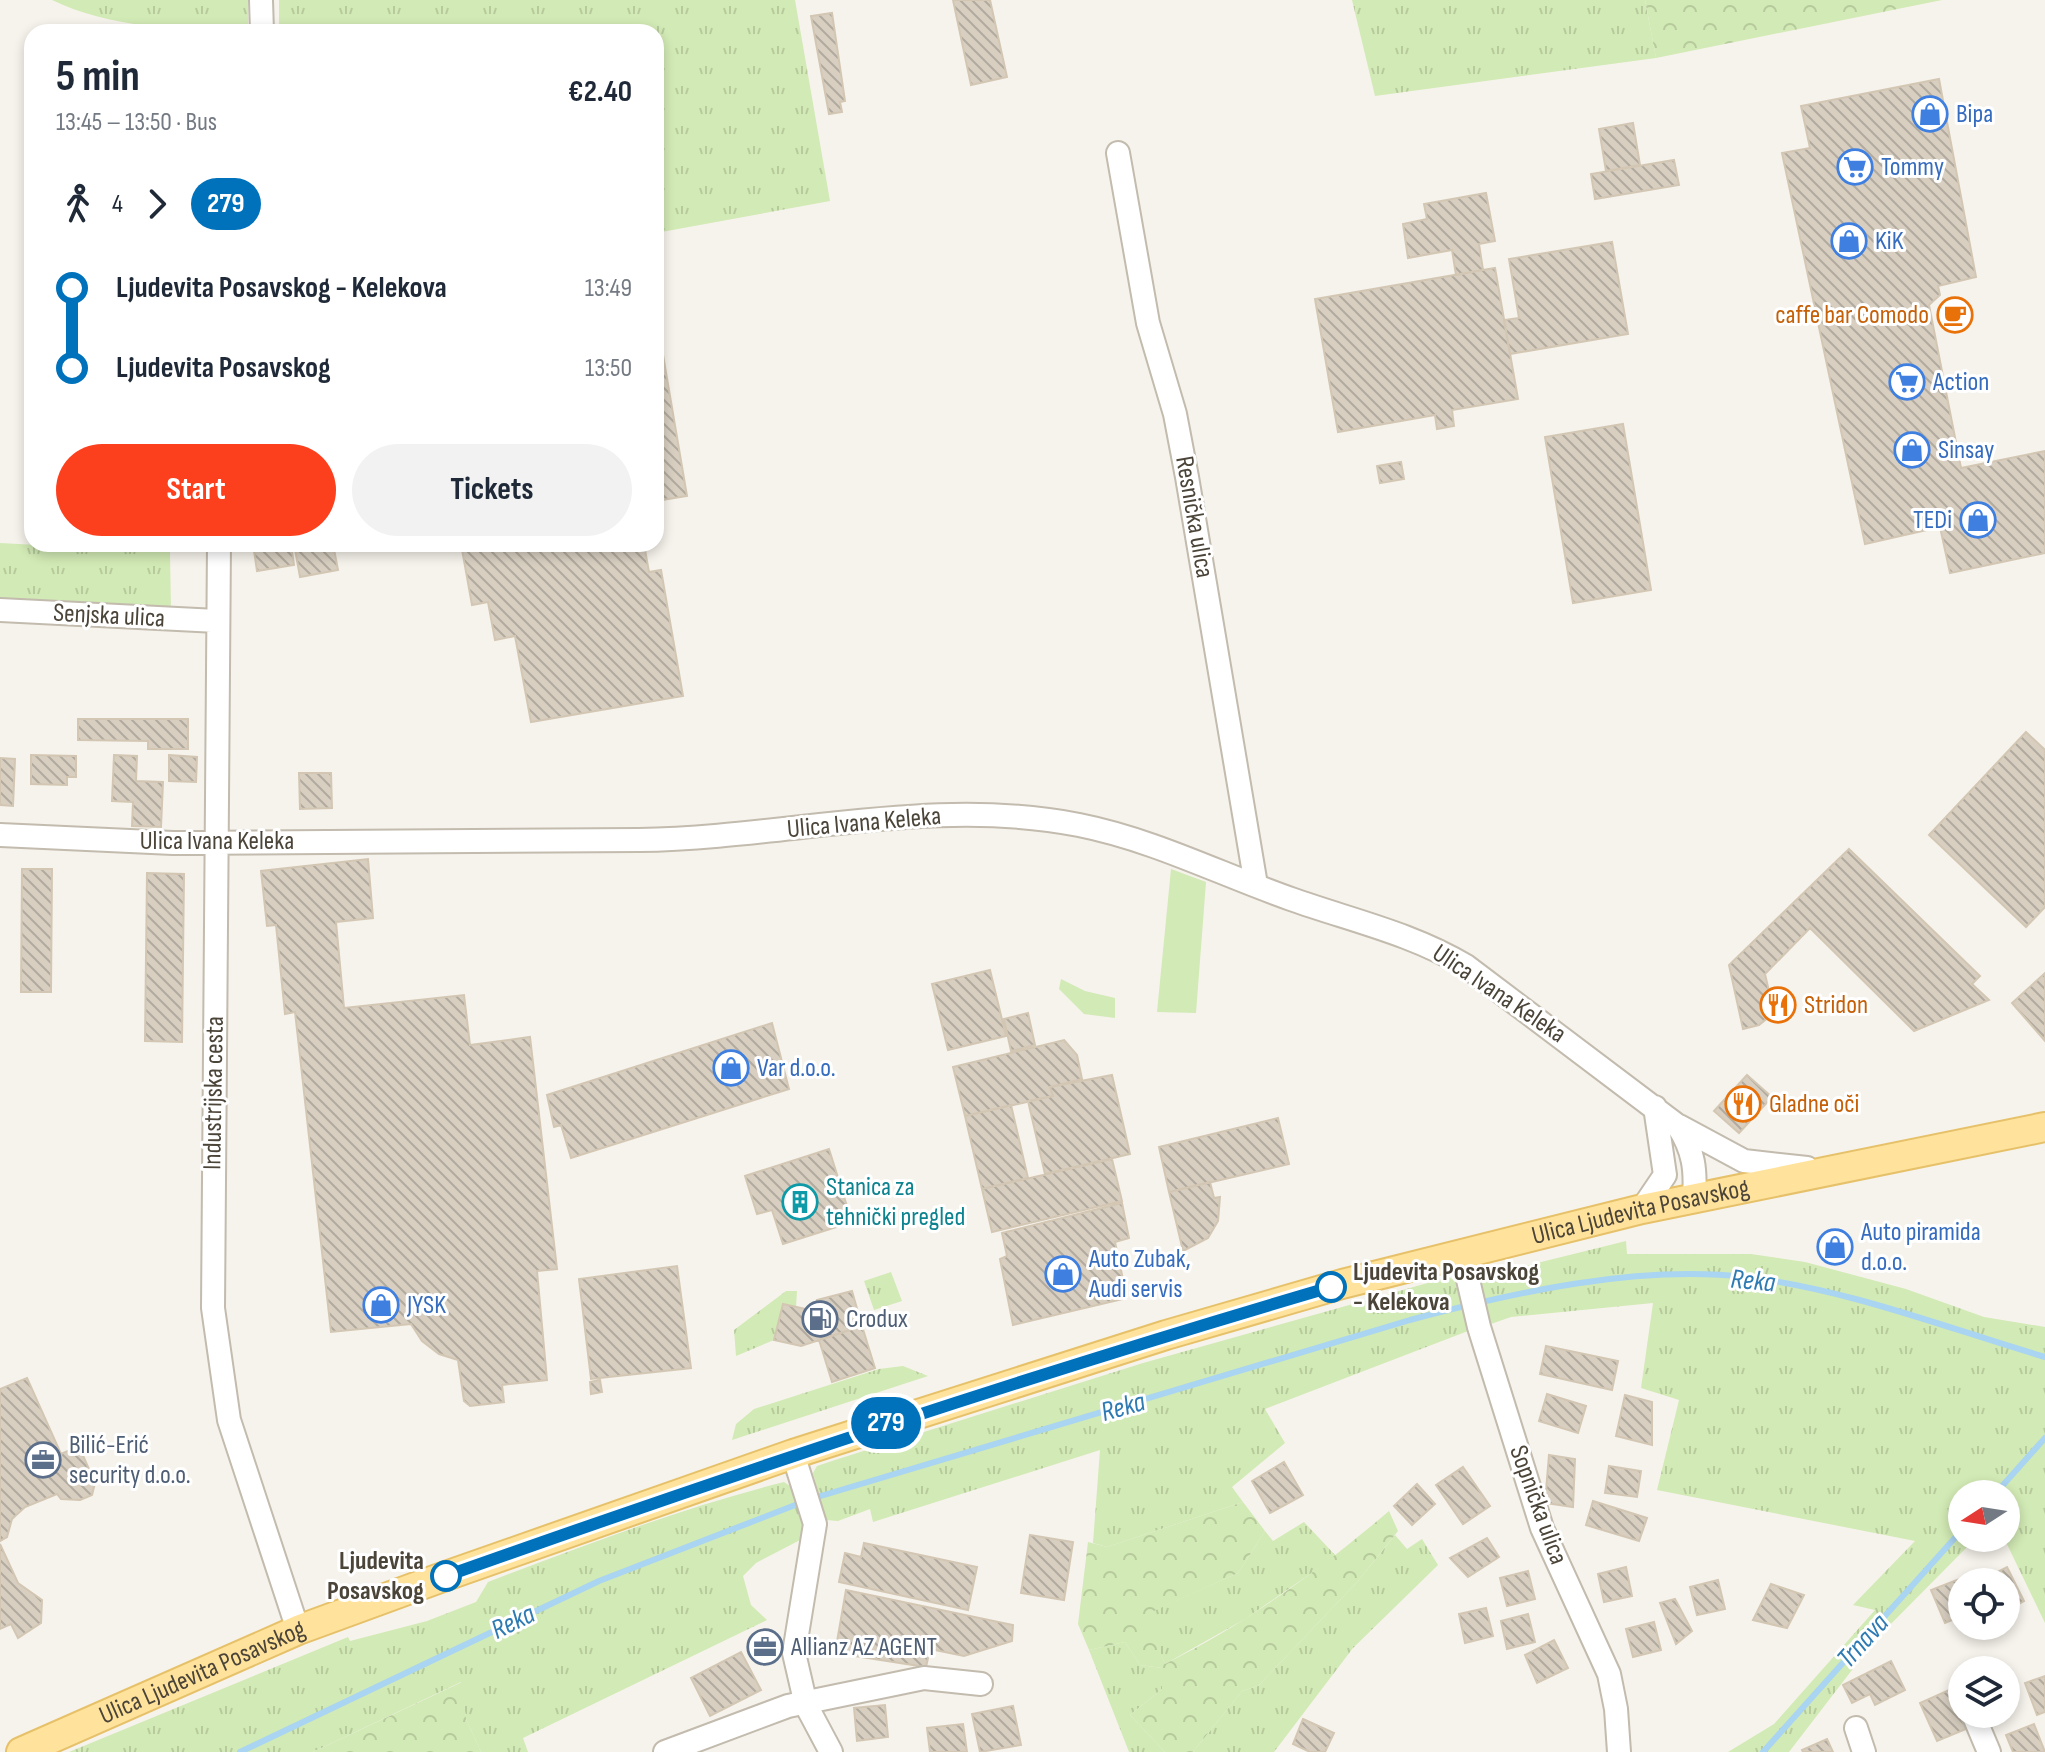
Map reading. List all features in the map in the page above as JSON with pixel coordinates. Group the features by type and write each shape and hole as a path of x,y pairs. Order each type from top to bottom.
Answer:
{"main road":[{"name":"Ulica Ljudevita Posavskog","path":"21,1752 298,1630 797,1465 1166,1335 1342,1284 1642,1209 2045,1127"}],"street":[{"path":"261,0 262,24"},
{"name":"Resnička ulica","path":"1118,153 1148,323 1175,414 1187,477 1256,885"},
{"name":"Industrijska cesta","path":"219,552 212,1278 217,1345 229,1420 298,1630"},
{"name":"Senjska ulica","path":"0,610 217,621"},
{"name":"Ulica Ivana Keleka","path":"0,835 216,842 685,839 941,815 1007,815 1112,832 1441,951 1488,982 1678,1126 1744,1161 1832,1169"},
{"path":"1642,1209 1665,1175 1655,1107"},
{"name":"Ulica Ivana Keleka","path":"1678,1126 1690,1145 1696,1169 1694,1198"},
{"name":"Sopnička ulica","path":"1462,1254 1479,1327 1542,1528 1609,1674 1616,1709 1619,1752"},
{"path":"797,1465 815,1524 794,1653 806,1705 831,1752"},
{"path":"665,1752 788,1706 806,1705 924,1678 981,1684"},
{"path":"1856,1728 1864,1752"},
{"path":"1979,1728 1989,1752"}],"green space":[{"path":"52,0 248,0 248,24 135,24 74,9"},
{"path":"279,0 795,0 830,201 664,232 664,24 279,24"},
{"path":"1352,0 1645,0 1656,58 1375,96"},
{"path":"1645,0 1942,0 1656,58"},
{"path":"0,543 24,544 24,552 170,552 171,612 0,606"},
{"path":"1171,869 1206,882 1196,1013 1157,1012"},
{"path":"1061,979 1085,991 1115,998 1115,1018 1084,1014 1059,989"},
{"path":"1626,1241 1627,1254 1751,1254 1805,1262 1906,1289 1984,1317 2045,1327 2045,1623 2011,1552 2020,1552 2020,1480 1948,1480 1948,1552 1962,1552 1875,1640 1789,1752 1728,1752 1774,1724 1875,1610 1853,1605 1915,1541 1657,1490 1679,1400 1641,1388 1653,1303 1511,1317 1488,1325 1477,1278"},
{"path":"891,1272 902,1301 874,1310 864,1281"},
{"path":"1449,1277 1455,1281 1468,1331 1265,1409 1285,1443 1232,1487 1243,1502 1107,1547 1093,1543 1100,1450 873,1522 870,1509 838,1521 826,1520 813,1473 817,1466 1143,1363"},
{"path":"786,1291 797,1291 796,1307 783,1305 774,1340 736,1356 734,1330"},
{"path":"903,1366 928,1376 732,1440 736,1424 754,1409 879,1369"},
{"path":"784,1482 790,1486 803,1525 802,1539 756,1563 743,1576 751,1605 767,1620 523,1738 528,1752 481,1752 466,1719 461,1682 313,1752 69,1752 348,1637 350,1641 427,1621 476,1602 488,1582 599,1540 673,1514"},
{"path":"1243,1502 1265,1531 1238,1573 1145,1615 1165,1664 1225,1631 1282,1594 1389,1511 1398,1531 1358,1581 1258,1686 1242,1691 1193,1752 1165,1752 1130,1715 1162,1689 1162,1668 1140,1665 1125,1642 1089,1650 1078,1624 1088,1542 1107,1547"},
{"path":"1304,1522 1336,1556 1245,1619 1165,1664 1144,1615 1238,1573 1265,1531 1273,1541"},
{"path":"1395,1535 1407,1549 1422,1539 1438,1565 1353,1648 1274,1752 1193,1752 1242,1691 1258,1686 1358,1581"},
{"path":"1125,1642 1140,1665 1162,1668 1162,1689 1130,1715 1165,1752 1129,1752 1089,1650"},
{"path":"462,1682 466,1719 481,1752 313,1752"}],"building":[{"path":"953,0 990,0 1007,77 971,85"},
{"path":"832,13 845,101 840,102 842,112 829,114 811,16"},
{"path":"1939,79 1976,277 1938,286 1940,295 1929,305 1961,468 2045,451 2045,553 1950,573 1940,527 1865,544 1782,153 1810,148 1801,106"},
{"path":"1633,123 1640,165 1606,171 1599,129"},
{"path":"1674,160 1679,185 1595,199 1591,174"},
{"path":"1486,193 1495,241 1479,244 1483,270 1456,275 1452,250 1408,258 1403,224 1427,219 1424,204"},
{"path":"1612,242 1628,334 1510,354 1504,320 1519,318 1509,259"},
{"path":"1495,268 1518,399 1452,410 1454,426 1437,429 1435,415 1338,432 1315,299"},
{"path":"664,361 687,496 664,500"},
{"path":"1623,424 1651,590 1573,603 1545,437"},
{"path":"1401,462 1404,479 1380,483 1377,466"},
{"path":"254,552 292,552 294,565 257,571"},
{"path":"295,552 335,552 338,570 300,577"},
{"path":"462,552 645,552 649,572 661,570 683,696 531,722 515,636 495,640 488,602 472,605"},
{"path":"78,719 188,719 188,749 148,749 148,741 78,740"},
{"path":"2026,732 2045,750 2045,907 2026,927 1929,835"},
{"path":"31,755 76,756 76,777 67,777 67,785 31,784"},
{"path":"114,755 137,756 136,781 163,782 161,827 132,826 133,802 112,801"},
{"path":"169,755 197,757 196,782 169,781"},
{"path":"0,758 15,759 13,806 0,805"},
{"path":"299,773 331,773 332,808 300,809"},
{"path":"1849,849 1980,976 1972,984 1989,1000 1914,1031 1810,928 1765,974 1774,1013 1759,1025 1743,1029 1729,965"},
{"path":"368,859 373,918 336,922 344,1008 464,995 470,1045 530,1037 557,1269 537,1271 547,1380 502,1385 504,1402 470,1406 464,1401 458,1360 439,1354 422,1341 411,1324 331,1332 295,1012 285,1014 276,925 267,926 261,871"},
{"path":"22,869 52,869 51,992 21,992"},
{"path":"147,873 184,874 182,1042 145,1041"},
{"path":"990,970 1006,1036 948,1050 932,984"},
{"path":"2045,973 2045,1041 2012,1003"},
{"path":"1028,1013 1035,1045 1011,1051 1004,1019"},
{"path":"772,1023 789,1089 571,1158 561,1125 554,1127 547,1095"},
{"path":"1064,1040 1077,1055 1082,1079 1050,1087 1053,1096 965,1116 953,1067"},
{"path":"1112,1075 1130,1154 1045,1174 1028,1101 1053,1096 1050,1087"},
{"name":"Gladne oči","path":"1747,1075 1772,1097 1739,1133 1714,1111"},
{"path":"1011,1105 1028,1178 982,1189 965,1116"},
{"path":"1278,1118 1289,1164 1169,1192 1159,1147"},
{"name":"Stanica za tehnički pregled","path":"829,1149 852,1222 783,1244 772,1210 757,1214 745,1176"},
{"path":"1112,1159 1122,1201 992,1232 982,1189"},
{"path":"1210,1182 1214,1198 1220,1197 1218,1221 1208,1238 1183,1251 1169,1192"},
{"name":"Auto Zubak, Audi servis","path":"1122,1203 1129,1238 1115,1242 1127,1298 1013,1325 1000,1259 1007,1256 1002,1233"},
{"path":"677,1266 691,1368 591,1379 579,1279"},
{"name":"Crodux","path":"852,1291 862,1326 801,1346 774,1340 783,1304 819,1312 817,1300"},
{"path":"862,1326 875,1368 832,1382 819,1340"},
{"path":"1546,1346 1618,1361 1612,1390 1540,1374"},
{"name":"Bilić-Erić security d.o.o.","path":"27,1378 61,1454 79,1446 95,1483 92,1495 80,1500 61,1499 57,1494 25,1507 12,1519 7,1537 0,1541 0,1389"},
{"path":"600,1380 602,1392 591,1394 590,1382"},
{"path":"1547,1394 1586,1406 1578,1433 1539,1421"},
{"path":"1625,1395 1652,1402 1652,1445 1616,1436"},
{"path":"1549,1455 1575,1459 1573,1507 1545,1503"},
{"path":"1284,1462 1303,1495 1270,1513 1252,1481"},
{"path":"1609,1466 1641,1471 1637,1497 1605,1493"},
{"path":"1463,1467 1490,1506 1463,1524 1436,1485"},
{"path":"1417,1484 1435,1504 1412,1525 1394,1506"},
{"path":"1593,1501 1647,1518 1639,1541 1586,1525"},
{"path":"1030,1535 1073,1542 1064,1600 1021,1593"},
{"path":"1487,1538 1499,1557 1468,1577 1450,1558"},
{"path":"864,1543 977,1567 968,1610 839,1582 845,1553 861,1557"},
{"path":"0,1544 18,1583 42,1600 41,1623 18,1638 11,1624 0,1629"},
{"path":"1626,1567 1632,1596 1604,1602 1598,1574"},
{"path":"1528,1571 1535,1599 1507,1606 1500,1578"},
{"path":"1718,1580 1725,1609 1697,1615 1690,1587"},
{"path":"1948,1583 1948,1622 1945,1623 1931,1590"},
{"path":"1771,1584 1804,1595 1787,1628 1753,1620"},
{"path":"846,1590 1013,1625 1012,1641 964,1656 930,1649 926,1667 835,1653"},
{"path":"1675,1599 1692,1631 1676,1644 1660,1603"},
{"path":"1486,1608 1493,1636 1465,1643 1459,1614"},
{"path":"1528,1614 1535,1642 1507,1649 1501,1621"},
{"path":"1654,1622 1661,1650 1633,1657 1626,1629"},
{"path":"1554,1640 1568,1668 1537,1683 1525,1655"},
{"path":"741,1652 761,1690 710,1716 691,1678"},
{"path":"1891,1661 1905,1690 1875,1705 1870,1694 1852,1703 1843,1685"},
{"path":"2045,1676 2045,1712 2037,1715 2025,1683"},
{"path":"1948,1690 1948,1728 1966,1729 1937,1741 1920,1703"},
{"path":"885,1705 888,1737 857,1741 854,1708"},
{"path":"1013,1706 1021,1745 980,1752 972,1714"},
{"path":"1303,1719 1334,1733 1325,1752 1310,1752 1293,1744"},
{"path":"963,1724 967,1752 930,1752 927,1728"},
{"path":"2034,1724 2045,1752 2013,1752 2006,1735"},
{"path":"1827,1739 1833,1752 1802,1750"}],"waterway":[{"name":"Reka","path":"814,1498 1410,1320 1534,1291 1619,1278 1704,1274 1746,1277 1822,1290 2045,1357"},
{"name":"Trnava","path":"2008,1480 2045,1438"},
{"name":"Reka","path":"240,1752 599,1581 803,1502"},
{"name":"Trnava","path":"1763,1752 1948,1546"}],"bus line":[{"name":"279","path":"446,1576 793,1454 1166,1335 1331,1287"}],"place":[{"name":"Bipa","path":"1930,114"},
{"name":"Tommy","path":"1855,167"},
{"name":"KiK","path":"1849,241"},
{"name":"caffe bar Comodo","path":"1955,315"},
{"name":"Action","path":"1907,382"},
{"name":"Sinsay","path":"1912,450"},
{"name":"TEDi","path":"1978,520"},
{"name":"Stridon","path":"1778,1005"},
{"name":"Var d.o.o.","path":"731,1068"},
{"name":"Gladne oči","path":"1743,1104"},
{"name":"Stanica za tehnički pregled","path":"800,1202"},
{"name":"Auto piramida d.o.o.","path":"1835,1247"},
{"name":"Auto Zubak, Audi servis","path":"1063,1274"},
{"name":"Ljudevita Posavskog - Kelekova","path":"1331,1287"},
{"name":"JYSK","path":"381,1305"},
{"name":"Crodux","path":"820,1319"},
{"name":"Bilić-Erić security d.o.o.","path":"43,1460"},
{"name":"Ljudevita Posavskog","path":"446,1576"},
{"name":"Allianz AZ AGENT","path":"765,1647"}]}
